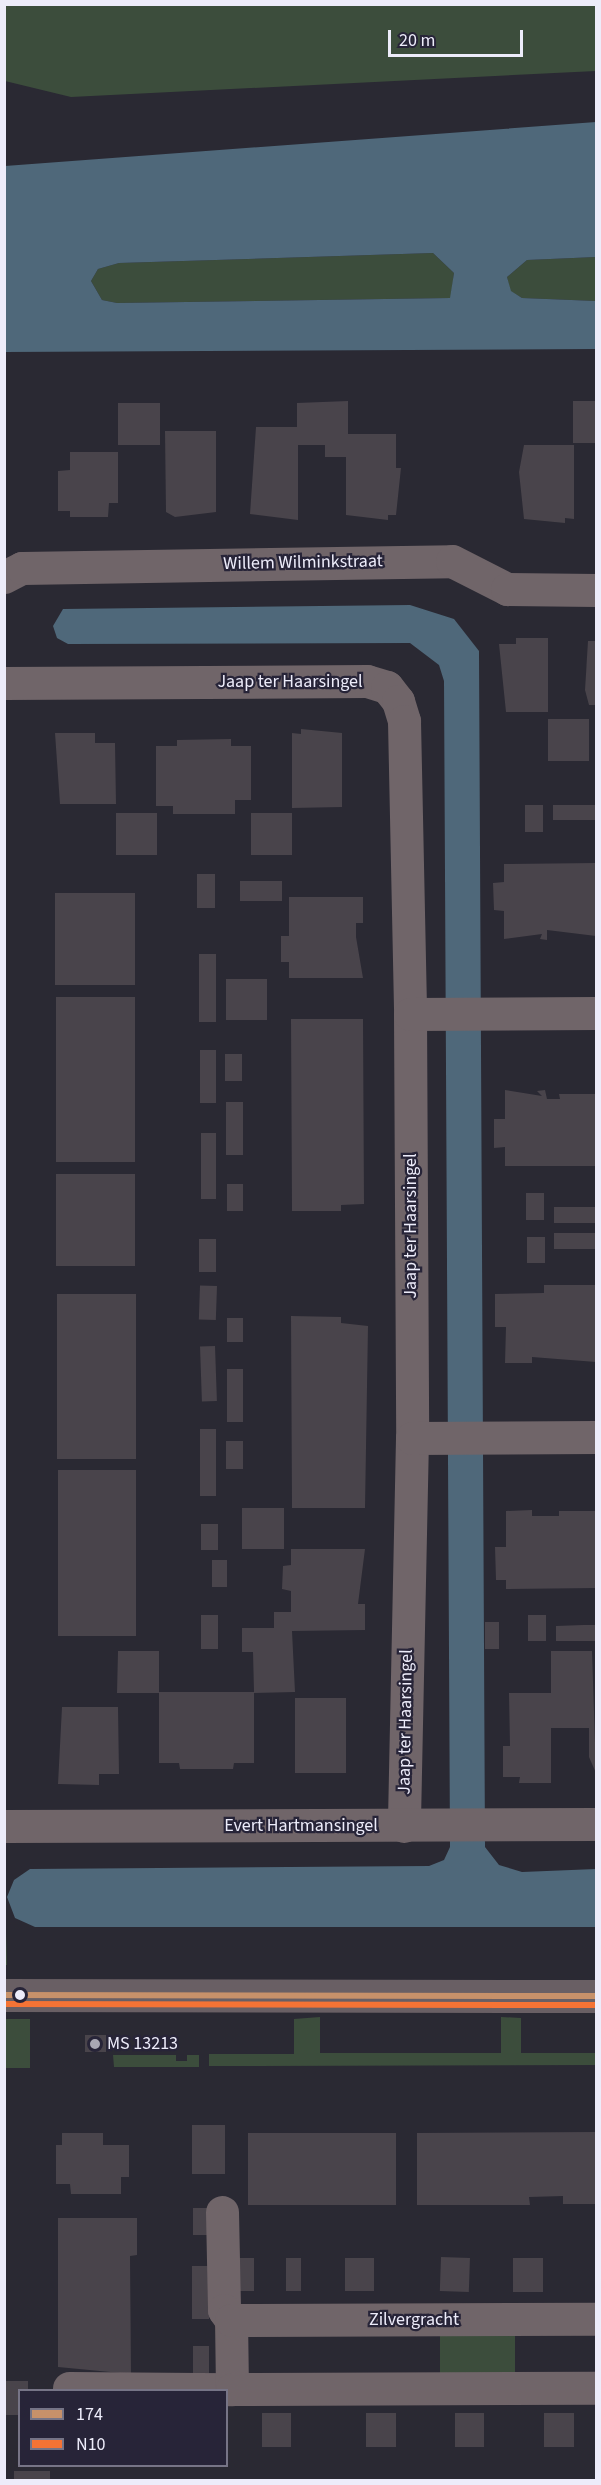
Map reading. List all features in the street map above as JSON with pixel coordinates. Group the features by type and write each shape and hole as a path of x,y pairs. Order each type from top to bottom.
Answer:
{"street":[{"name":"Willem Wilminkstraat","path":"4,577 22,568 452,561 507,589 597,590"},
{"name":"Jaap ter Haarsingel","path":"4,683 367,681 387,687 404,721 410,1014 412,1438 404,1826"},
{"path":"410,1014 597,1013"},
{"path":"412,1438 597,1437"},
{"name":"Evert Hartmansingel","path":"4,1826 597,1824"},
{"path":"4,1995 597,1996"},
{"path":"222,2212 224,2310 231,2320 232,2389"},
{"name":"Zilvergracht","path":"231,2320 597,2319"},
{"path":"69,2388 597,2388"}],"green space":[{"path":"5,4 596,5 596,71 71,97 5,81"},
{"path":"433,253 454,273 451,298 117,303 102,300 91,281 98,269 119,263"},
{"path":"596,257 596,301 522,298 510,291 507,277 527,260"},
{"path":"4,1867 7,1965 4,1965"},
{"path":"320,2017 320,2053 501,2053 501,2017 521,2018 521,2053 596,2053 596,2065 209,2066 209,2054 294,2054 294,2019"},
{"path":"5,2019 30,2019 30,2068 5,2068"},
{"path":"113,2055 176,2055 176,2061 187,2061 187,2055 199,2055 199,2067 114,2067"},
{"path":"440,2333 515,2333 515,2373 440,2373"}],"water":[{"path":"596,122 596,257 527,260 507,277 511,291 522,298 596,301 596,349 5,352 5,166","holes":["433,253 454,273 450,298 117,303 102,300 91,281 98,269 119,263"]},
{"path":"410,605 454,619 479,651 485,1847 499,1865 522,1872 596,1869 596,1927 35,1927 15,1918 7,1897 14,1880 30,1869 429,1866 444,1860 450,1847 444,681 439,665 410,643 68,644 57,638 53,626 63,609"}],"building":[{"path":"348,401 348,434 396,434 396,468 401,468 396,515 388,515 388,520 346,515 346,457 325,457 325,445 298,445 298,520 250,514 256,427 297,427 297,403"},
{"path":"573,401 596,401 596,443 573,443"},
{"path":"118,403 160,403 160,445 118,445"},
{"path":"165,431 216,431 216,512 175,517 166,512"},
{"path":"524,445 574,445 574,519 565,518 565,523 524,519 519,472"},
{"path":"70,452 118,452 118,503 109,503 108,517 70,517 70,511 58,511 58,471 70,470"},
{"path":"516,638 548,638 548,712 506,712 499,644 516,644"},
{"path":"588,641 596,641 596,705 589,705 585,690"},
{"path":"548,719 589,719 589,761 548,761"},
{"path":"301,729 342,733 342,807 292,808 292,733 301,734"},
{"path":"55,733 95,733 95,743 115,743 116,804 60,804"},
{"path":"231,739 231,746 251,746 251,800 235,800 235,814 173,814 173,806 156,806 156,746 177,746 177,740"},
{"path":"525,805 543,805 543,832 525,832"},
{"path":"553,805 596,805 596,820 553,820"},
{"path":"116,813 157,813 157,855 116,855"},
{"path":"251,813 292,813 292,855 251,855"},
{"path":"596,863 596,936 547,930 547,940 540,939 542,934 504,939 504,911 494,910 493,883 504,882 504,864"},
{"path":"197,874 215,874 215,908 197,908"},
{"path":"240,881 282,881 282,901 240,901"},
{"path":"55,893 135,893 135,985 55,985"},
{"path":"289,897 363,897 363,923 356,923 356,937 363,978 289,978 289,962 281,962 281,936 289,936"},
{"path":"199,954 216,954 216,1022 199,1022"},
{"path":"226,979 267,979 267,1020 226,1020"},
{"path":"56,997 135,997 135,1162 56,1162"},
{"path":"291,1019 363,1019 364,1204 341,1205 341,1211 292,1211"},
{"path":"200,1050 216,1050 216,1103 200,1103"},
{"path":"225,1054 242,1054 242,1081 225,1081"},
{"path":"505,1090 542,1096 537,1091 545,1090 547,1099 560,1099 559,1094 596,1094 596,1166 505,1166 505,1147 494,1148 494,1119 505,1119"},
{"path":"226,1102 243,1102 243,1155 226,1155"},
{"path":"201,1133 216,1133 216,1199 201,1199"},
{"path":"56,1174 135,1174 135,1266 56,1266"},
{"path":"227,1184 243,1184 243,1211 227,1211"},
{"path":"526,1193 544,1193 544,1220 526,1220"},
{"path":"554,1207 596,1207 596,1223 554,1223"},
{"path":"554,1233 596,1233 596,1249 554,1249"},
{"path":"527,1237 545,1237 545,1263 527,1263"},
{"path":"199,1239 216,1239 216,1272 199,1272"},
{"path":"200,1285 217,1286 216,1320 199,1319"},
{"path":"544,1285 596,1285 596,1362 532,1357 532,1363 505,1363 506,1327 495,1327 495,1294 544,1293"},
{"path":"57,1294 136,1294 136,1459 57,1459"},
{"path":"291,1316 341,1317 341,1323 368,1326 365,1508 292,1508"},
{"path":"227,1318 243,1318 243,1342 227,1342"},
{"path":"215,1346 217,1401 202,1401 200,1347"},
{"path":"227,1369 243,1369 243,1422 227,1422"},
{"path":"200,1429 216,1429 216,1496 200,1496"},
{"path":"226,1441 243,1441 243,1469 226,1469"},
{"path":"58,1470 136,1470 136,1636 58,1636"},
{"path":"242,1508 284,1508 284,1549 242,1549"},
{"path":"532,1510 532,1516 559,1516 559,1511 596,1511 596,1588 506,1589 506,1580 496,1580 495,1547 506,1547 506,1511"},
{"path":"201,1524 218,1524 218,1550 201,1550"},
{"path":"291,1549 365,1549 358,1604 365,1604 365,1630 292,1631 295,1692 254,1693 254,1763 234,1763 233,1769 180,1769 179,1763 159,1763 159,1693 117,1693 118,1651 159,1651 159,1692 254,1692 253,1652 242,1652 242,1628 274,1628 274,1612 291,1612 291,1591 282,1589 283,1566 291,1565"},
{"path":"212,1560 227,1560 227,1587 212,1587"},
{"path":"201,1615 218,1615 218,1649 201,1649"},
{"path":"528,1615 546,1615 546,1641 528,1641"},
{"path":"485,1622 499,1622 499,1649 485,1649"},
{"path":"596,1625 596,1641 556,1641 556,1626"},
{"path":"551,1651 592,1651 596,1773 589,1757 589,1728 551,1728 551,1783 519,1783 520,1777 503,1777 503,1746 510,1746 509,1693 551,1693"},
{"path":"295,1698 346,1698 346,1773 295,1773"},
{"path":"62,1707 118,1707 119,1774 99,1774 99,1785 58,1784"},
{"name":"MS 13213","path":"85,2035 106,2035 106,2052 85,2052"},
{"path":"192,2125 225,2125 225,2174 192,2174"},
{"path":"596,2132 596,2204 563,2204 563,2196 529,2197 530,2205 417,2205 417,2133"},
{"path":"62,2133 103,2133 103,2145 129,2145 129,2177 121,2177 121,2194 71,2194 70,2184 56,2184 56,2145 62,2145"},
{"path":"248,2133 396,2133 396,2205 248,2205"},
{"path":"193,2208 208,2208 208,2235 193,2235"},
{"path":"58,2218 137,2218 137,2255 130,2256 131,2374 58,2367"},
{"path":"441,2257 470,2258 469,2292 440,2291"},
{"path":"239,2258 254,2258 254,2291 239,2291"},
{"path":"286,2258 301,2258 301,2291 286,2291"},
{"path":"345,2258 374,2258 374,2291 345,2291"},
{"path":"513,2258 543,2258 543,2292 513,2292"},
{"path":"192,2266 209,2266 209,2319 192,2319"},
{"path":"193,2346 209,2346 209,2373 193,2373"},
{"path":"4,2381 28,2381 28,2389 18,2389 18,2415 4,2415"},
{"path":"262,2413 291,2413 291,2447 262,2447"},
{"path":"366,2413 396,2413 396,2447 366,2447"},
{"path":"455,2413 484,2413 484,2447 455,2447"},
{"path":"544,2413 574,2413 574,2447 544,2447"},
{"path":"14,2471 50,2471 50,2480 14,2480"}],"transit line":[{"name":"174","path":"4,1995 596,1996"},
{"name":"N10","path":"4,2004 596,2005"}],"place":[{"name":"MS 13213","path":"95,2044"}]}
